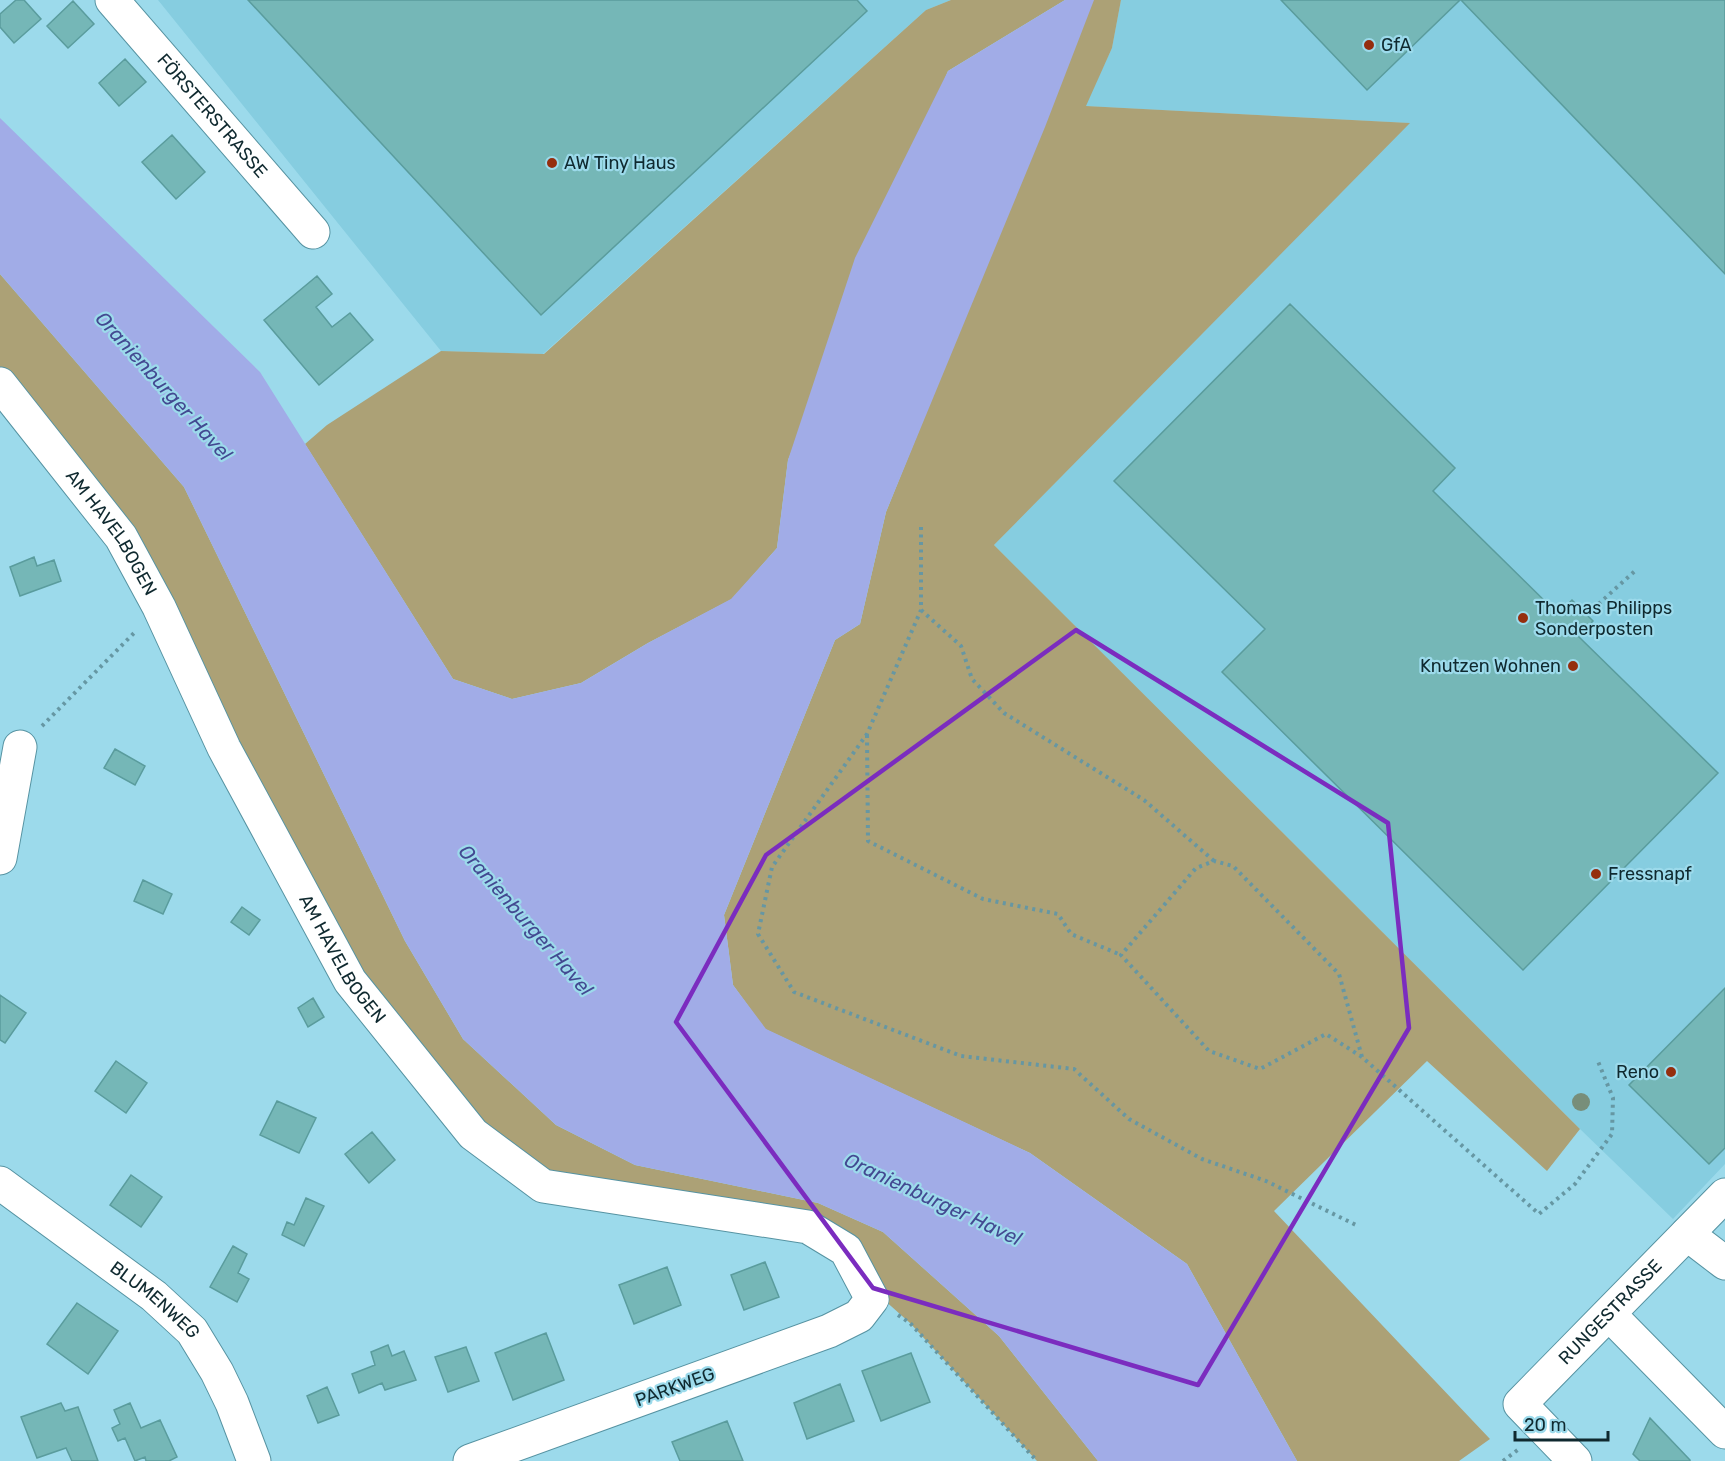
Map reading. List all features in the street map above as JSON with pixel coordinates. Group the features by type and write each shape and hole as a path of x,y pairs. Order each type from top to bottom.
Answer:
{"street":[{"name":"FÖRSTERSTRASSE","path":"112,0 313,232"},
{"name":"AM HAVELBOGEN","path":"0,384 121,537 159,607 224,748 350,981 473,1134 543,1186 808,1227 846,1250 872,1299"},
{"path":"0,858 20,747"},
{"name":"BLUMENWEG","path":"0,1183 154,1296 192,1331 217,1372 254,1461"},
{"name":"RUNGESTRASSE","path":"1575,1461 1520,1404 1725,1194"},
{"path":"1687,1234 1725,1263"},
{"name":"PARKWEG","path":"470,1461 829,1331 859,1316 872,1299"},
{"path":"1609,1314 1725,1432"}],"path":[{"path":"921,527 921,610 867,734 772,867 758,934 794,992 961,1056 1074,1070 1129,1119 1202,1160 1266,1181 1356,1226"},
{"path":"1593,609 1635,570"},
{"path":"20,747 159,607"},
{"path":"921,610 961,646 972,679 1004,713 1144,800 1214,861 1233,866 1339,974 1362,1057"},
{"path":"867,734 868,841 983,899 1058,914 1071,934 1121,955 1209,1051 1260,1069 1326,1034 1362,1057 1539,1214 1575,1184 1612,1134 1613,1098 1597,1059"},
{"path":"1121,955 1196,868 1214,861"},
{"path":"872,1299 910,1323 1037,1461"}],"highlighted area":[{"path":"1076,630 1388,823 1409,1028 1198,1385 873,1288 676,1022 766,855"}],"shaded area":[{"name":"AW Tiny Haus","path":"158,0 951,0 926,10 543,354 441,351"},
{"path":"951,0 1065,0 948,71 788,460 777,548 732,599 648,643 581,683 512,699 453,679 305,444 327,425 441,351 544,354 926,10"},
{"path":"1093,0 1121,0 1112,48 1086,106 1410,123 994,545 1580,1129 1547,1171 1427,1061 1274,1211 1490,1439 1459,1461 1297,1461 1187,1264 1030,1153 765,1029 733,985 724,915 835,640 860,624 886,512"},
{"path":"1121,0 1725,0 1725,1164 1673,1219 994,545 1409,123 1085,106 1112,48"},
{"path":"0,274 184,487 405,941 463,1039 556,1125 635,1165 818,1203 883,1232 999,1336 1098,1461 1037,1461 910,1323 864,1282 846,1250 543,1186 350,981 159,607 0,384"}],"water":[{"name":"Oranienburger Havel","path":"1065,0 1094,0 1045,127 886,512 860,624 835,640 724,915 733,985 766,1029 1030,1153 1187,1264 1297,1461 1098,1461 999,1336 883,1232 818,1203 635,1165 556,1125 463,1039 405,941 184,487 0,274 0,118 260,372 453,679 512,699 581,683 648,643 731,599 777,548 788,460 855,258 948,71"}],"building":[{"path":"16,0 24,0 41,19 14,43 0,27 0,14"},
{"name":"AW Tiny Haus","path":"248,0 857,0 867,11 541,315"},
{"name":"GfA","path":"1281,0 1460,0 1367,90"},
{"path":"1461,0 1725,0 1725,274"},
{"path":"73,1 94,24 68,48 47,26"},
{"path":"125,59 146,82 119,106 99,83"},
{"path":"172,135 205,172 176,199 142,162"},
{"path":"317,276 332,294 316,307 332,327 350,313 373,340 319,385 264,320"},
{"path":"1290,304 1455,468 1433,491 1558,614 1572,600 1593,621 1578,636 1718,773 1523,970 1222,672 1265,629 1114,481"},
{"path":"34,557 37,566 54,560 61,581 20,596 10,567"},
{"path":"115,749 145,766 135,785 104,768"},
{"path":"143,880 172,894 163,914 134,901"},
{"path":"242,907 260,920 249,935 231,922"},
{"path":"1725,988 1725,1148 1709,1164 1629,1085"},
{"path":"0,995 26,1013 5,1043 0,1040"},
{"path":"313,998 324,1017 308,1027 298,1008"},
{"path":"116,1061 147,1083 126,1113 95,1091"},
{"path":"277,1101 316,1118 299,1153 260,1135"},
{"path":"372,1132 395,1160 369,1183 345,1154"},
{"path":"131,1175 162,1197 141,1227 110,1205"},
{"path":"306,1198 324,1206 304,1246 282,1235 287,1222 294,1225"},
{"path":"233,1246 247,1254 238,1273 249,1279 237,1302 210,1287"},
{"path":"765,1262 779,1297 744,1310 731,1275"},
{"path":"667,1267 681,1305 634,1324 619,1285"},
{"path":"77,1303 118,1331 88,1374 47,1344"},
{"path":"546,1333 564,1380 513,1400 495,1353"},
{"path":"388,1345 392,1356 404,1351 416,1380 385,1390 382,1383 359,1393 352,1374 375,1365 371,1352"},
{"path":"466,1347 479,1381 448,1392 435,1357"},
{"path":"911,1353 930,1402 881,1421 862,1371"},
{"path":"840,1384 854,1421 807,1439 794,1403"},
{"path":"327,1387 339,1415 318,1423 307,1396"},
{"path":"61,1403 65,1411 78,1407 98,1461 72,1461 66,1448 37,1458 21,1417"},
{"path":"130,1403 141,1428 160,1420 177,1457 169,1461 146,1461 145,1457 135,1461 125,1438 118,1441 112,1428 120,1424 114,1410"},
{"path":"1650,1418 1690,1461 1640,1461 1633,1454"},
{"path":"727,1421 743,1461 680,1461 672,1442"}],"place":[{"name":"GfA","path":"1369,45"},
{"name":"AW Tiny Haus","path":"552,163"},
{"name":"Thomas Philipps Sonderposten","path":"1523,618"},
{"name":"Knutzen Wohnen","path":"1573,666"},
{"name":"Fressnapf","path":"1596,874"},
{"name":"Reno","path":"1671,1072"}]}
